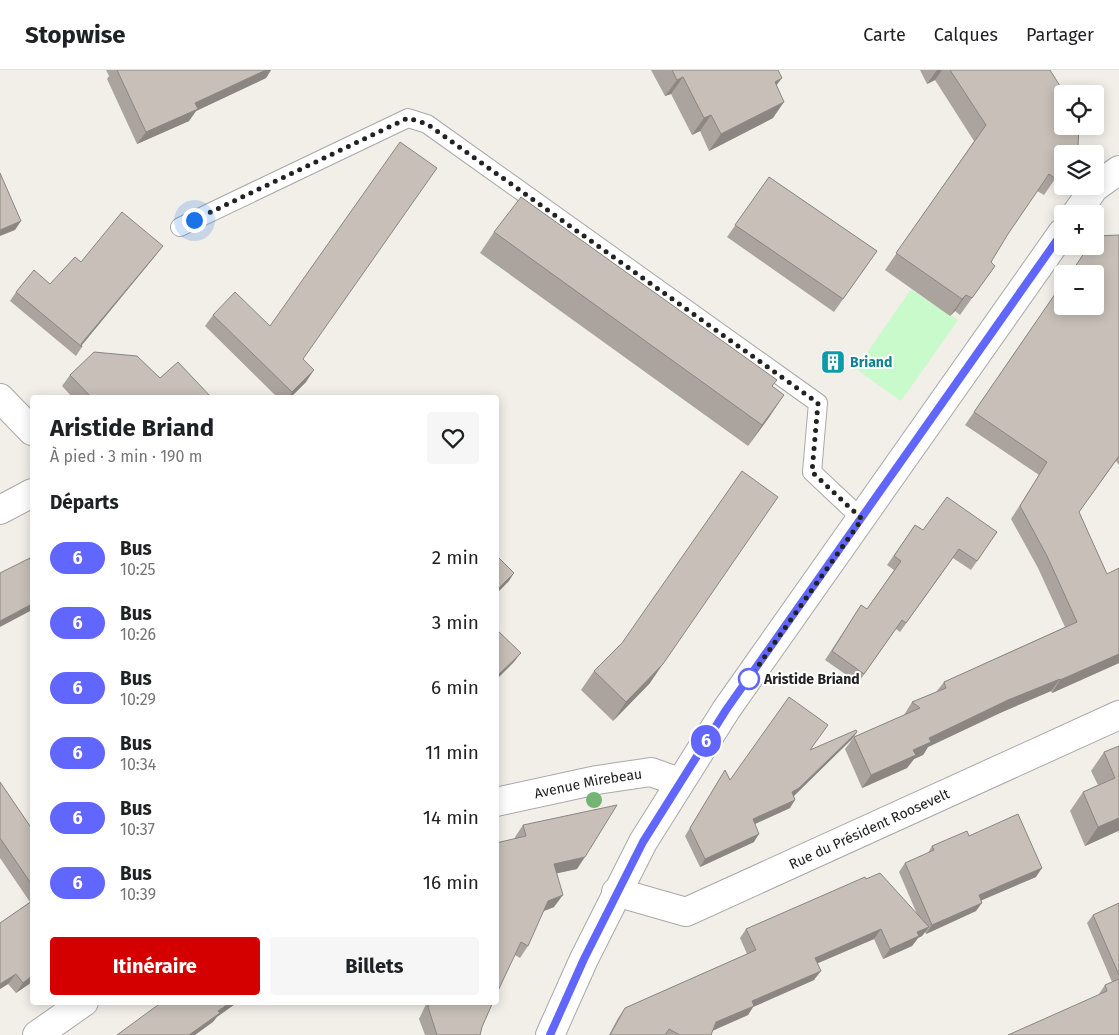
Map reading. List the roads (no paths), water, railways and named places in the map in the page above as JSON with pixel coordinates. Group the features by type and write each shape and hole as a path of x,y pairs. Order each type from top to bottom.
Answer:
{"street":[{"path":"1082,205 1094,188 1119,170"},
{"path":"550,1035 616,892 679,782 726,710 1054,245"},
{"path":"0,398 30,429"},
{"path":"0,510 30,493"},
{"name":"Rue du Président Roosevelt","path":"616,892 686,912 1119,715"},
{"name":"Avenue Mirebeau","path":"499,801 597,780 651,772 679,782"},
{"path":"37,1035 80,1005"}],"lane":[{"path":"180,226 408,118 427,124 818,403 812,472 862,519"}],"place":[{"name":"Briand","path":"833,362"},
{"name":"Aristide Briand","path":"749,679"}]}
